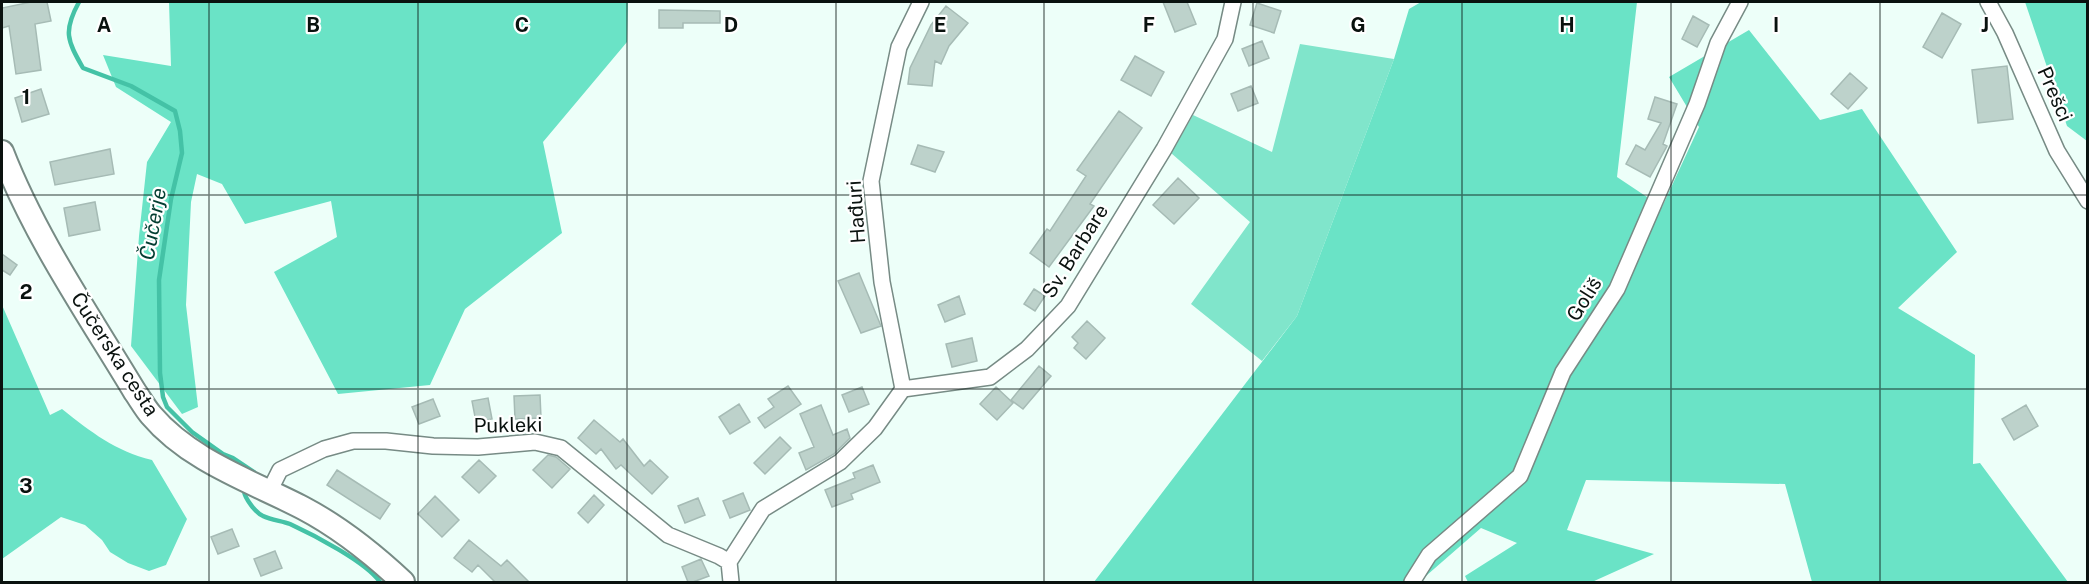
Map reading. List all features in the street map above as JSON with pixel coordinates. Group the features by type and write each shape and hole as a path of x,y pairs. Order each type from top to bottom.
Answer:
{"street":[{"name":"Hađuri","path":"903,389 882,282 872,181 899,47 921,2"},
{"name":"Sv. Barbare","path":"903,389 990,377 1027,349 1068,306 1164,149 1226,39 1233,2"},
{"name":"Goliš","path":"1412,582 1429,555 1520,476 1563,372 1617,289 1697,104 1718,43 1740,2"},
{"name":"Prešci","path":"1988,2 2005,33 2057,151 2088,201"},
{"name":"Čučerska cesta","path":"2,152 34,225 151,415 175,438 221,468 304,508 348,535 373,554 402,582"},
{"path":"731,582 729,562 763,509 840,462 875,428 903,389"},
{"name":"Pukleki","path":"269,492 280,470 324,449 353,441 467,447 535,441 561,448 668,535 720,556 729,562"}],"green space":[{"path":"169,2 628,2 627,42 543,142 562,233 465,309 430,385 338,394 274,272 337,237 331,201 245,224 222,184 197,174 191,202 186,305 198,407 182,414 131,346 147,162 171,122 116,87 103,55 171,66"},
{"path":"1421,2 1637,2 1617,177 1662,207 1699,127 1669,77 1749,30 1820,120 1862,109 1957,252 1898,308 1975,355 1973,464 1980,463 2068,582 1812,582 1785,484 1586,480 1567,530 1654,554 1592,582 1468,582 1465,576 1517,543 1481,528 1419,582 1094,582 1297,316 1394,59 1409,9"},
{"path":"2025,2 2087,2 2087,141 2067,126"},
{"path":"1300,44 1394,59 1297,316 1262,361 1191,304 1250,222 1171,153 1193,115 1272,152"},
{"path":"2,305 50,415 62,409 93,433 115,446 152,460 187,519 166,565 149,571 128,563 110,552 102,540 85,525 61,517 2,559"}],"building":[{"path":"31,2 47,2 51,21 35,24 41,70 16,74 9,26 2,28 2,8"},
{"path":"1163,2 1187,2 1196,24 1175,32"},
{"path":"1257,3 1281,11 1274,33 1250,25"},
{"path":"946,6 968,23 949,46 941,64 935,61 932,86 908,84 910,68 931,25"},
{"path":"659,10 720,11 720,23 683,23 683,28 659,28"},
{"path":"1942,13 1961,24 1942,58 1923,47"},
{"path":"1693,16 1709,25 1697,47 1682,39"},
{"path":"1262,41 1269,58 1249,66 1242,49"},
{"path":"1135,56 1164,72 1151,96 1121,80"},
{"path":"2007,66 2013,119 1978,123 1972,70"},
{"path":"1850,73 1867,88 1848,109 1831,94"},
{"path":"1251,86 1258,103 1238,111 1231,94"},
{"path":"41,89 49,114 22,122 15,98"},
{"path":"1655,97 1677,104 1663,144 1667,146 1650,177 1626,164 1636,145 1645,150 1661,123 1648,119"},
{"path":"1119,111 1142,128 1090,204 1094,206 1049,267 1030,253 1047,229 1050,231 1086,176 1077,170"},
{"path":"918,145 944,152 935,172 911,164"},
{"path":"110,149 114,174 55,185 50,162"},
{"path":"1178,178 1199,198 1174,224 1153,205"},
{"path":"95,202 100,230 69,236 64,208"},
{"path":"2,254 17,265 10,275 2,270"},
{"path":"859,273 881,326 861,333 838,281"},
{"path":"1034,289 1045,296 1035,311 1024,304"},
{"path":"959,296 965,314 945,322 938,305"},
{"path":"1087,321 1105,338 1086,359 1074,348 1078,343 1072,337"},
{"path":"972,338 977,361 952,367 946,344"},
{"path":"1039,366 1051,376 1023,409 1011,400"},
{"path":"788,386 801,404 765,428 758,418 774,407 768,399"},
{"path":"862,387 869,404 849,412 842,395"},
{"path":"996,387 1013,403 997,420 980,404"},
{"path":"540,395 541,418 515,419 514,396"},
{"path":"488,398 492,419 476,422 472,401"},
{"path":"433,399 440,416 419,424 412,407"},
{"path":"739,404 750,422 730,434 719,417"},
{"path":"821,405 833,435 847,429 850,438 834,454 806,470 799,453 814,447 800,414"},
{"path":"2026,405 2038,426 2014,440 2002,419"},
{"path":"594,420 620,442 623,439 644,466 650,460 668,477 652,494 621,465 616,469 601,449 596,454 578,438"},
{"path":"780,437 791,448 765,474 754,463"},
{"path":"548,455 556,457 570,469 552,488 533,470"},
{"path":"479,460 496,476 479,493 462,477"},
{"path":"873,465 880,482 851,494 853,499 832,507 825,490 855,478 853,473"},
{"path":"337,470 390,504 380,519 327,485"},
{"path":"743,493 750,510 730,518 723,501"},
{"path":"594,495 604,505 588,523 578,513"},
{"path":"435,496 459,520 442,537 418,514"},
{"path":"698,498 705,515 685,523 678,506"},
{"path":"232,529 239,546 218,554 211,537"},
{"path":"469,540 501,566 507,560 529,582 495,582 478,565 472,572 454,558"},
{"path":"275,551 282,568 261,576 254,559"},
{"path":"701,559 709,576 688,582 682,567"}],"waterway":[{"name":"Čučerje","path":"79,2 71,21 69,35 73,50 83,68 131,86 175,111 180,131 182,153 171,199 159,280 160,373 163,397 167,407 192,432 254,472"},
{"name":"Čučerje","path":"244,491 249,502 260,514 269,519 290,524 325,542 352,558 380,582"}]}
